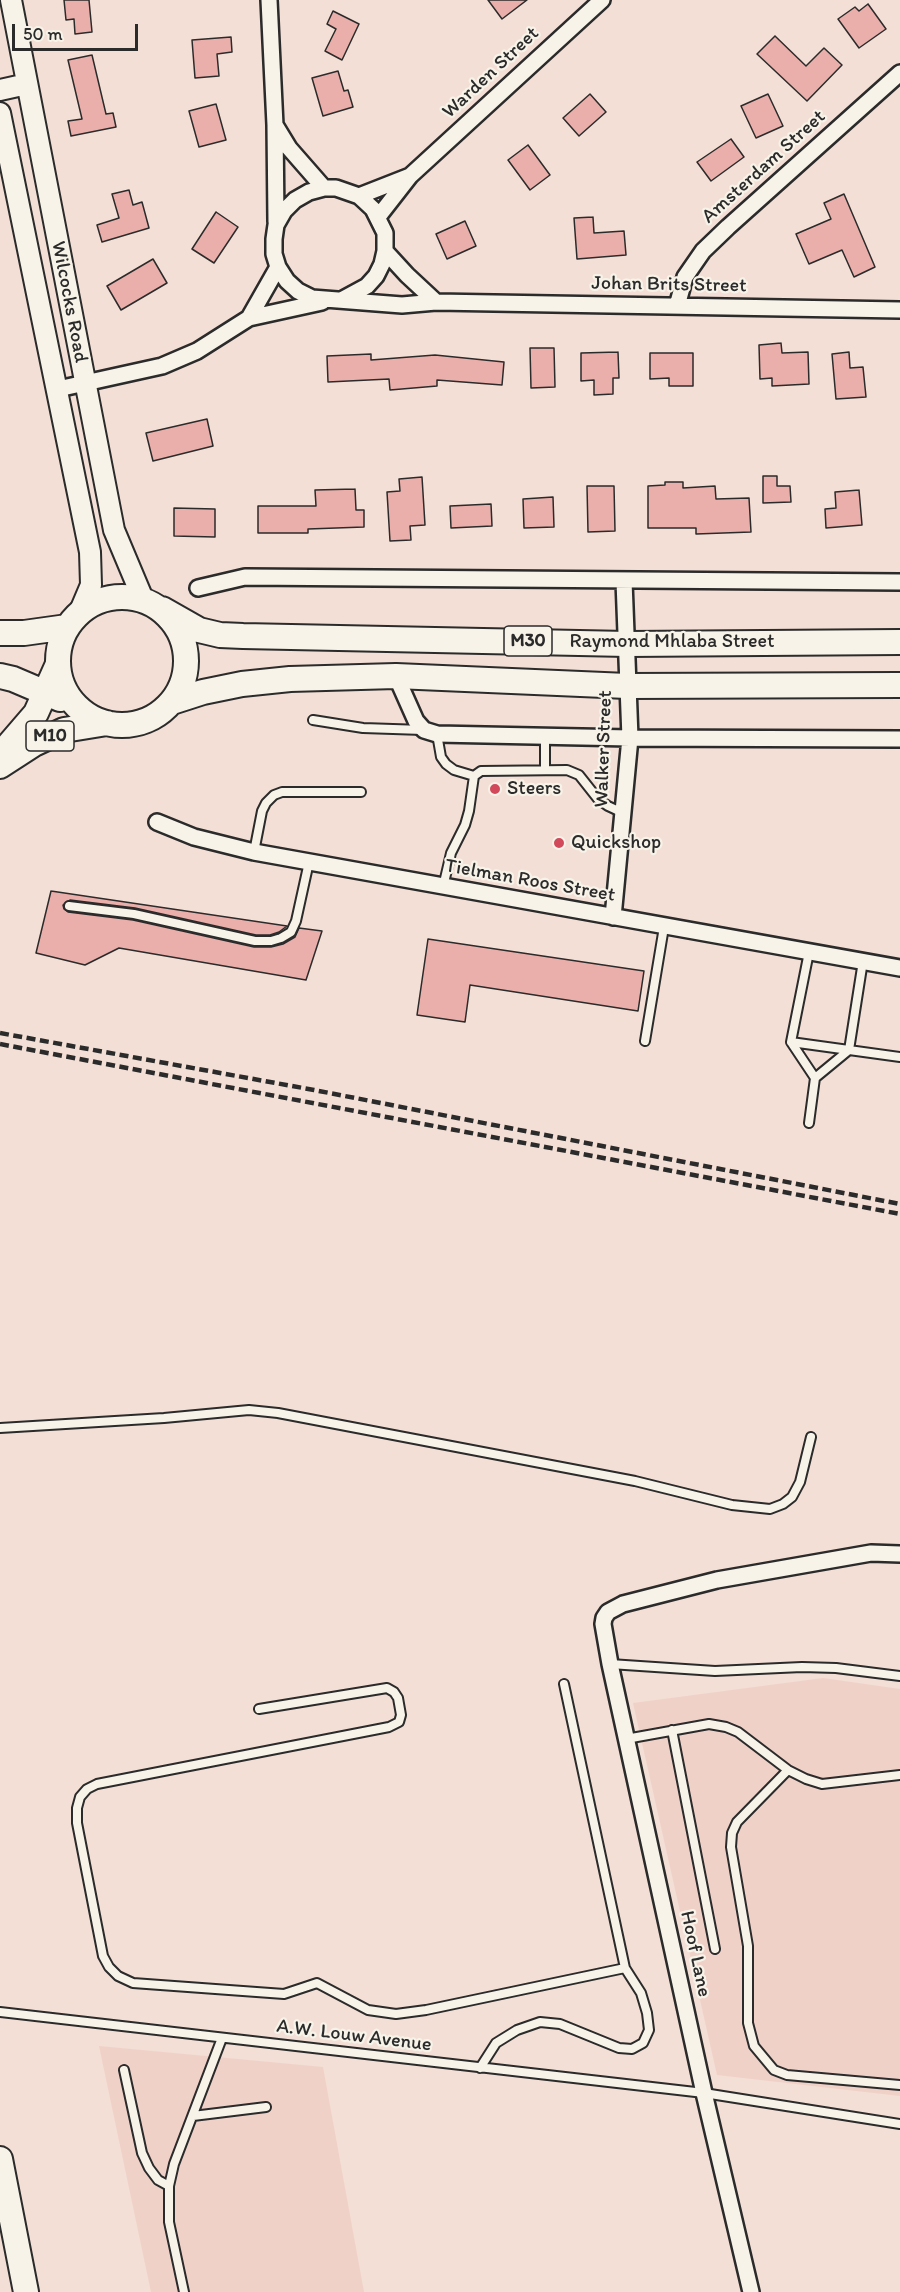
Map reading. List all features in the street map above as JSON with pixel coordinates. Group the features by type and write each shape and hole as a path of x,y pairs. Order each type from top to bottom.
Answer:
{"main road":[{"name":"Raymond Mhlaba Street","path":"0,633 24,633 74,619 99,600 121,596 152,604 199,630 220,635 627,644 900,642"},
{"name":"M30","path":"0,676 76,706 90,717 107,723 125,725 143,722 159,714 172,702 183,684 187,664 185,644 176,625 152,604"},
{"path":"74,619 60,644 58,664 62,683 76,706"},
{"name":"M10","path":"0,755 36,713 58,664"},
{"name":"M30","path":"172,702 203,692 242,684 290,679 396,676 627,686 900,686"},
{"name":"M10","path":"0,766 34,744 64,730 107,723"},
{"path":"0,2159 26,2292"}],"street":[{"name":"Wilcocks Road","path":"10,0 114,530 152,604"},
{"path":"269,0 275,125 274,254 278,267 287,281 298,291 312,298 336,300"},
{"name":"Warden Street","path":"378,217 410,176 602,0"},
{"name":"Amsterdam Street","path":"677,306 685,277 704,251 900,73"},
{"path":"0,90 27,84"},
{"name":"Wilcocks Road","path":"0,113 90,552 91,585 74,619"},
{"path":"275,125 289,148 324,188"},
{"name":"Warden Street","path":"359,196 410,176"},
{"path":"58,388 162,366 197,351 249,318 336,300 367,286 382,264 385,233 373,209 359,196 336,188 309,192 295,200 284,211 276,225"},
{"path":"385,251 436,302"},
{"path":"249,318 278,267"},
{"name":"Johan Brits Street","path":"336,300 402,306 436,302 900,310"},
{"path":"198,588 244,577 900,582"},
{"name":"Walker Street","path":"613,917 630,738 624,581"},
{"path":"396,676 416,721 430,732 630,738 900,739"},
{"name":"Tielman Roos Street","path":"157,822 194,837 254,852 900,968"},
{"name":"Hoof Lane","path":"750,2292 626,1739 610,1664 604,1618 615,1608 665,1591 871,1553 900,1554"}],"lane":[{"path":"313,720 363,728 430,732 446,764 453,771 474,776"},
{"path":"545,736 545,770"},
{"path":"443,887 451,853 465,825 469,811 474,776 481,771 489,769 567,770 579,775 598,799 623,813"},
{"path":"254,852 262,812 266,803 274,795 282,792 361,792"},
{"path":"69,906 134,914 255,941 271,941 291,932 296,921 309,862"},
{"path":"645,1041 664,927"},
{"path":"809,951 790,1042 815,1078 809,1123"},
{"path":"815,1078 849,1050 864,961"},
{"path":"790,1042 900,1058"},
{"path":"0,1428 249,1410 278,1413 635,1481 732,1505 770,1509 792,1497 800,1482 811,1437"},
{"path":"610,1664 715,1671 802,1667 836,1668 900,1677"},
{"path":"480,2068 496,2043 518,2030 540,2022 560,2024 619,2048 632,2049 644,2043 649,2030 647,2013 640,1993 625,1968 564,1684"},
{"path":"259,1709 387,1688 398,1698 401,1715 399,1722 389,1727 97,1784 87,1789 80,1797 77,1823 103,1956 118,1976 133,1983 284,1994 317,1983 368,2010 396,2014 426,2010 625,1968"},
{"path":"626,1739 709,1724 738,1732 788,1770 822,1784 900,1775"},
{"path":"672,1730 716,1949"},
{"path":"788,1770 737,1822 732,1833 731,1847 748,1946 748,2023 754,2046 774,2070 787,2075 900,2085"},
{"name":"A.W. Louw Avenue","path":"0,2012 704,2093 900,2124"},
{"path":"184,2292 169,2222 169,2186 174,2164 222,2038"},
{"path":"124,2070 142,2153 158,2180 169,2186"},
{"path":"193,2116 266,2107"}],"shaded area":[{"path":"823,1678 900,1689 900,2096 717,2075 633,1703"},
{"path":"99,2046 323,2067 364,2292 151,2292"}],"building":[{"path":"64,0 89,0 92,32 75,34 74,19 66,20"},
{"path":"488,0 527,0 502,19"},
{"path":"868,4 886,29 859,48 838,19 855,7 859,11"},
{"path":"333,11 359,24 342,60 325,51 336,29 327,24"},
{"path":"775,36 806,66 824,48 842,65 807,101 757,54"},
{"path":"231,37 232,52 217,54 219,76 195,78 192,40"},
{"path":"92,55 106,114 113,113 116,127 71,136 68,121 82,119 68,60"},
{"path":"338,71 344,91 348,90 353,107 323,116 312,78"},
{"path":"590,94 606,112 579,136 563,118"},
{"path":"768,94 783,126 756,138 741,106"},
{"path":"216,104 226,140 199,147 189,111"},
{"path":"731,139 744,157 711,181 697,162"},
{"path":"528,145 550,175 530,190 508,160"},
{"path":"129,190 133,205 142,202 149,228 102,242 97,225 119,218 112,194"},
{"path":"844,194 875,267 854,277 842,250 809,264 796,234 831,219 824,203"},
{"path":"216,212 238,227 214,263 192,249"},
{"path":"593,217 594,233 624,231 626,255 577,259 574,218"},
{"path":"465,221 476,246 447,259 436,234"},
{"path":"153,259 167,283 121,310 107,286"},
{"path":"781,343 782,353 808,352 809,384 772,386 772,378 760,379 759,345"},
{"path":"530,348 554,348 555,387 531,388"},
{"path":"618,352 619,378 613,378 613,394 594,395 594,380 581,381 581,353"},
{"path":"849,352 850,368 863,367 866,397 836,399 832,354"},
{"path":"650,353 693,353 693,386 669,386 669,378 650,379"},
{"path":"371,354 371,360 435,355 504,362 502,385 437,380 437,386 390,390 389,379 328,382 327,356"},
{"path":"207,419 213,446 153,461 146,433"},
{"path":"763,476 777,476 777,486 790,486 791,502 763,503"},
{"path":"422,477 425,525 410,526 411,540 390,541 387,492 400,491 399,479"},
{"path":"665,482 683,482 683,488 715,486 716,499 749,498 751,532 696,534 696,528 648,528 648,486 665,485"},
{"path":"587,486 614,486 615,531 588,532"},
{"path":"355,489 356,510 364,510 364,527 308,529 308,533 258,533 258,506 316,506 315,490"},
{"path":"859,490 862,525 826,528 825,509 836,508 835,492"},
{"path":"553,497 554,527 524,528 523,499"},
{"path":"491,504 492,526 451,528 450,506"},
{"path":"174,508 215,509 215,537 174,536"},
{"path":"51,891 287,926 270,935 256,935 135,908 70,900 63,905 68,912 133,920 254,947 283,944 295,937 299,928 322,931 306,980 119,948 85,965 36,953"},
{"path":"428,939 644,971 638,1011 470,985 465,1022 417,1015"}],"railway":[{"path":"0,1033 314,1090 900,1204"},
{"path":"0,1044 900,1214"}],"place":[{"name":"Steers","path":"495,789"},
{"name":"Quickshop","path":"559,843"}]}
